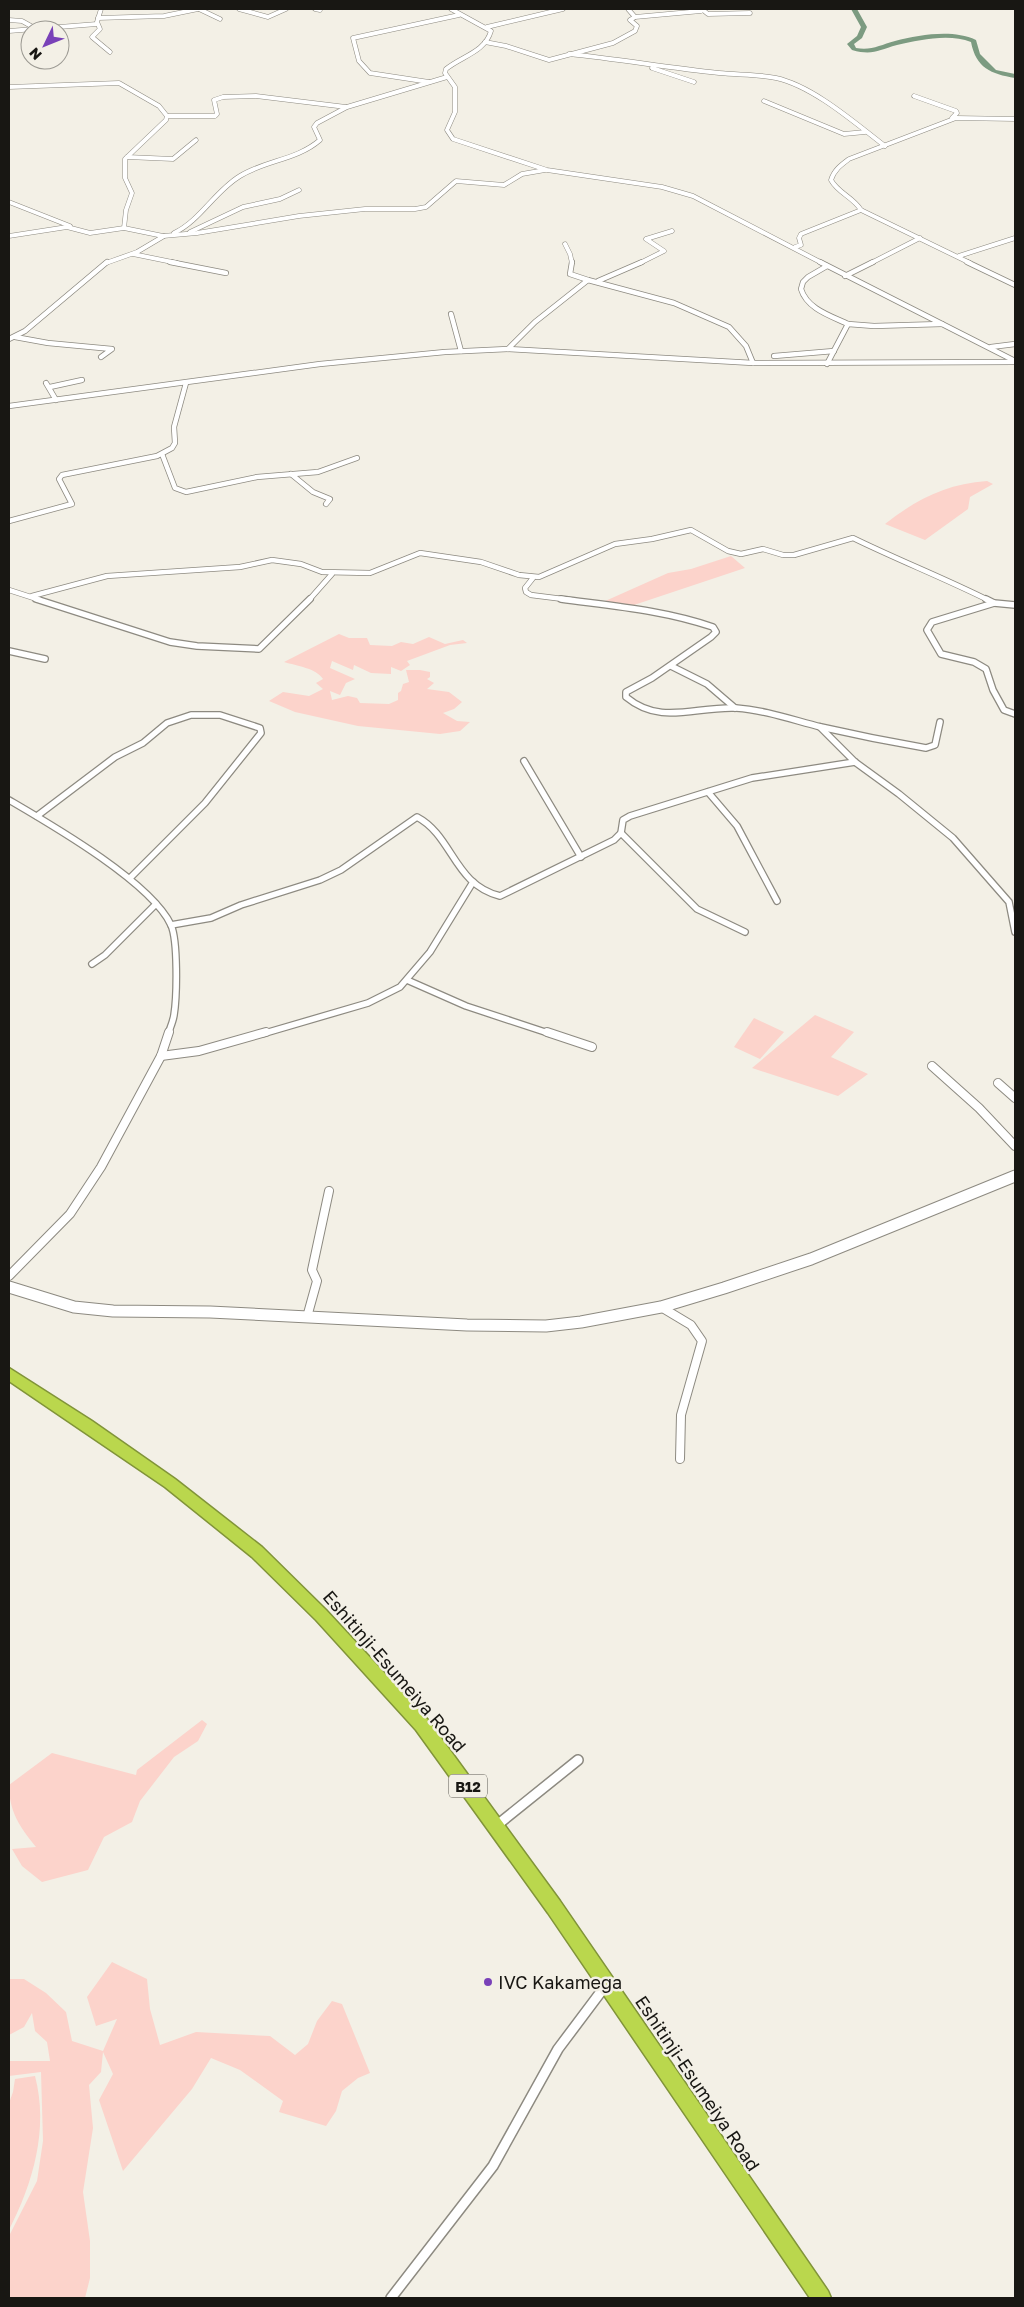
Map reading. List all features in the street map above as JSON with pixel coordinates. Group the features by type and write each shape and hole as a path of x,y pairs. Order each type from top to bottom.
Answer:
{"highway":[{"name":"Eshitinji-Esumeiya Road","path":"9,1374 71,1414 170,1483 257,1552 321,1615 416,1718 496,1826 821,2298"}],"street":[{"path":"101,9 97,24 100,30 92,37 110,52"},
{"path":"98,18 164,16 199,9 220,19"},
{"path":"239,9 268,17 286,9"},
{"path":"451,9 459,15 487,27 491,31 491,35 470,55 449,66 445,73 455,87 455,112 447,130 448,134 475,147 547,170 678,191 693,196 795,247 844,276 991,347 1015,362"},
{"path":"487,27 563,9"},
{"path":"628,9 635,17"},
{"path":"485,42 527,52 546,60 602,47 622,39 635,31 637,27 630,21 635,17 703,10 708,14 750,13"},
{"path":"434,82 370,73 359,61 354,38 459,15"},
{"path":"70,26 97,24"},
{"path":"569,54 619,59 645,65 694,82"},
{"path":"645,65 674,66 718,73 776,78 820,97 839,109 884,146"},
{"path":"9,339 25,331 108,261 133,254 163,236 192,224 200,212 218,193 246,172 316,144 320,140 314,127 347,106 447,77"},
{"path":"9,87 118,83 159,106 167,116"},
{"path":"167,116 215,116 218,114 214,100 221,96 258,96 347,106"},
{"path":"914,96 957,112 952,118"},
{"path":"764,101 844,134 865,132"},
{"path":"124,228 126,210 132,193 124,170 127,156 158,129 167,116"},
{"path":"1015,119 952,118 849,158 832,175 834,186 859,204 862,210 1015,285"},
{"path":"127,156 173,159 196,140"},
{"path":"9,202 73,227 97,233 124,228 163,236 300,216 365,209 415,209 426,207 456,181 504,185 522,174 547,170"},
{"path":"185,234 243,207 280,200 299,190"},
{"path":"795,247 800,245 799,238 801,234 862,210"},
{"path":"9,236 73,227"},
{"path":"598,281 660,254 664,251 662,248 646,238 672,231"},
{"path":"844,276 920,238"},
{"path":"959,256 1015,238"},
{"path":"565,244 571,252 570,274 674,303 729,327 746,346 753,363"},
{"path":"133,254 226,273"},
{"path":"826,266 804,281 802,286 804,297 815,308 848,324 874,326 944,324"},
{"path":"508,349 535,322 588,280"},
{"path":"451,314 461,351"},
{"path":"827,364 848,324"},
{"path":"15,337 48,343 112,349 102,357"},
{"path":"991,347 1015,344"},
{"path":"9,406 403,354 461,351 508,349 753,363 1015,362"},
{"path":"774,356 828,350 834,352"},
{"path":"50,387 82,380"},
{"path":"46,383 56,400"},
{"path":"9,521 72,504 59,479 62,475 162,454 172,448 175,443 174,427 186,383"},
{"path":"162,454 175,488 186,492 257,477 318,472 357,458"},
{"path":"292,474 313,492 330,499 326,504"},
{"path":"32,596 107,576 240,567 272,560 300,564 332,574 370,573 420,553 481,562 533,578 550,574 615,544 652,539 687,530 695,531 728,551 741,554 763,549 783,555 794,555 850,538 858,539 902,562 942,577 994,603 1015,605"},
{"path":"9,590 170,642 259,649 298,612 332,574"},
{"path":"533,578 526,588 526,592 531,595 647,610 683,617 713,627 716,632 671,666 626,692 626,697 642,710 655,714 726,708 784,717 820,727 926,748 934,745 940,722"},
{"path":"994,603 932,622 927,630 941,654 974,662 986,669 993,690 1004,710 1015,714"},
{"path":"9,651 45,659"},
{"path":"671,666 707,684 738,710"},
{"path":"38,816 115,758 143,743 167,723 191,715 220,716 252,724 260,728 261,733 205,803 130,878"},
{"path":"820,727 855,762 899,794 953,838 1009,902 1012,910 1011,925 1015,932"},
{"path":"524,761 581,857"},
{"path":"171,926 210,918 249,902 320,880 341,870 418,817 427,821 459,869 486,894 500,896 614,840 621,832 623,820 630,816 752,778 855,762"},
{"path":"708,792 737,826 777,901"},
{"path":"9,800 38,816 130,878 156,904 171,926 176,958 174,1016 161,1056 101,1167 70,1214 9,1276"},
{"path":"621,832 697,909 745,932"},
{"path":"161,1056 188,1055 311,1018 363,1005 388,995 407,980 429,953 473,882"},
{"path":"92,964 105,955 156,904"},
{"path":"407,980 466,1006 592,1047"},
{"path":"932,1066 979,1108 1015,1146"},
{"path":"998,1083 1015,1098"},
{"path":"9,1287 74,1307 113,1311 210,1312 467,1325 546,1326 614,1318 661,1307 724,1288 810,1258 1015,1176"},
{"path":"307,1317 317,1281 312,1270 328,1191"},
{"path":"661,1307 690,1324 699,1332 702,1341 681,1415 680,1459"},
{"path":"496,1826 578,1760"},
{"path":"391,2298 494,2166 558,2049 606,1985"}],"shaded area":[{"path":"987,481 993,484 970,497 968,509 925,540 885,524 909,507 933,494 958,485"},
{"path":"731,556 745,568 634,605 603,602 668,573 691,569"},
{"path":"339,634 349,638 367,638 370,645 392,646 401,642 413,644 429,637 445,644 463,640 467,643 450,645 407,661 410,665 401,671 391,667 391,674 371,673 354,665 353,670 332,661 330,668 355,679 346,683 340,695 330,691 332,700 348,696 357,698 360,703 389,704 398,700 398,693 401,691 403,684 409,682 406,670 430,672 430,677 427,679 434,683 427,689 449,692 462,702 454,709 443,713 457,721 470,722 460,731 440,734 358,726 295,712 269,701 283,692 309,696 323,689 316,683 323,679 316,672 284,662"},
{"path":"815,1015 854,1032 831,1057 868,1074 838,1096 752,1068"},
{"path":"754,1018 784,1032 760,1059 734,1047"},
{"path":"202,1720 207,1724 198,1741 174,1757 140,1801 132,1822 104,1837 88,1870 42,1882 22,1866 12,1849 36,1847 16,1819 11,1803 9,1785 52,1753 136,1775 137,1770"},
{"path":"112,1962 147,1979 150,2009 160,2045 196,2032 270,2036 295,2055 308,2044 317,2021 332,2001 342,2004 370,2073 358,2078 342,2091 336,2111 326,2126 279,2112 283,2101 240,2070 211,2058 192,2089 123,2171 99,2100 113,2074 103,2052 101,2072 89,2085 93,2128 83,2192 90,2241 90,2278 85,2298 9,2298 9,2236 37,2181 43,2141 41,2072 9,2076 9,2061 50,2061 47,2042 35,2031 32,2013 24,2027 9,2035 9,1979 24,1979 46,1993 66,2012 72,2041 103,2051 117,2019 96,2026 87,1997"},
{"path":"35,2076 40,2116 36,2155 25,2194 9,2230 9,2103 15,2079"}],"waterway":[{"path":"854,9 864,27 860,37 850,44 854,49 868,52 896,43 914,40 947,36 967,38 974,41 977,55 994,72 1015,76"}],"place":[{"name":"IVC Kakamega","path":"488,1982"}]}
